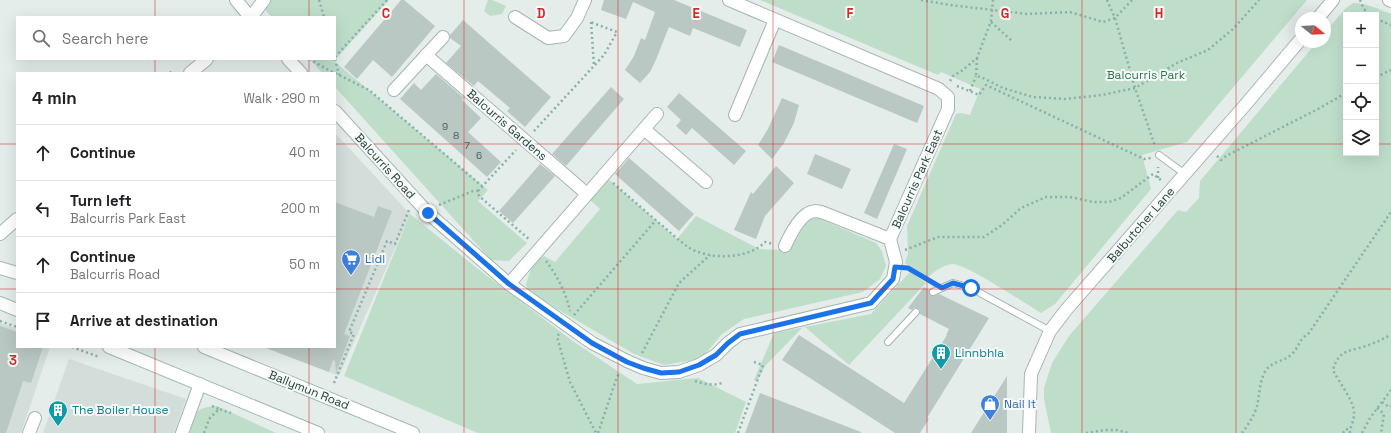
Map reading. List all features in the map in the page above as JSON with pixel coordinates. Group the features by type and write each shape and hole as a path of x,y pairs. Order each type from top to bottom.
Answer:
{"street":[{"path":"236,0 250,16"},
{"path":"252,16 264,0"},
{"path":"515,17 548,38 564,36 577,18 585,0"},
{"name":"Balcurris Park East","path":"729,0 939,89 948,97 948,108 890,239 894,261"},
{"path":"1323,12 1333,0"},
{"path":"735,116 775,20"},
{"path":"394,90 443,37"},
{"name":"Balbutcher Lane","path":"1028,433 1031,374 1050,331 1066,310 1295,46"},
{"name":"Balcurris Gardens","path":"426,55 587,194"},
{"path":"191,72 206,60"},
{"path":"289,60 300,72"},
{"name":"Balcurris Road","path":"336,112 426,211 509,284"},
{"path":"657,114 509,284 592,343 631,363 661,373 679,372 699,365 716,355 740,334 871,303 893,279 894,261"},
{"path":"644,129 706,182"},
{"path":"784,246 794,228 805,216 814,211 824,213 890,239"},
{"path":"0,234 16,220"},
{"path":"0,268 16,273"},
{"path":"0,303 16,310"},
{"path":"111,348 318,433"},
{"name":"Ballymun Road","path":"206,348 413,433"},
{"path":"182,433 200,384"},
{"path":"30,433 35,418"}],"lane":[{"path":"1159,156 1185,174"},
{"path":"933,292 953,283 971,288 1050,331"},
{"path":"888,342 916,312"}],"path":[{"path":"319,0 324,16"},
{"path":"336,57 387,0"},
{"path":"921,0 1027,14 1070,12 1103,22 1114,18 1132,0"},
{"path":"970,91 976,76 977,58 991,22 993,0"},
{"path":"977,58 953,76 949,82 979,95 986,85 1144,159 1159,156 1135,88 1108,0"},
{"path":"976,76 1003,88 1033,98 1066,98 1102,95 1135,88 1177,63 1208,50 1234,29 1259,0"},
{"path":"1360,0 1367,12"},
{"path":"426,211 473,191 478,191 604,56 617,32 577,18"},
{"path":"1379,20 1391,25"},
{"path":"591,22 594,66"},
{"path":"991,22 1012,41"},
{"path":"310,60 333,72"},
{"path":"335,60 339,76"},
{"path":"1379,75 1391,70"},
{"path":"336,74 369,90 482,186"},
{"path":"1208,147 1221,160 1343,95"},
{"path":"894,261 938,237 984,237 1002,225 1021,208 1046,197 1070,196 1093,202 1109,202 1121,198 1153,174 1165,183"},
{"path":"604,175 689,247 701,253 726,256 740,255 751,252 765,242 784,246"},
{"path":"478,191 479,196 538,250 560,282 568,302 572,318 656,220"},
{"path":"334,383 354,334 349,332 387,241 395,244 409,208 417,201"},
{"path":"1242,433 1250,423 1257,407 1262,379 1267,369 1291,355 1300,341 1309,333 1391,212"},
{"path":"597,433 617,377 631,363 679,283 710,254"},
{"path":"894,261 942,288"},
{"path":"0,321 16,327"},
{"path":"566,324 557,337 570,382 597,433"},
{"path":"1343,433 1346,429 1350,432 1354,408 1333,370 1335,363 1339,356 1347,351 1372,344 1391,334"},
{"path":"738,433 751,394 763,365 754,362"},
{"path":"1362,433 1370,418 1391,390"},
{"path":"1382,402 1389,407 1391,406"},
{"path":"1377,408 1384,414 1381,433"},
{"path":"204,433 209,419 219,409 238,416"},
{"path":"1086,433 1104,430 1116,430 1130,433"}],"shaded area":[{"path":"336,134 410,214 339,376 267,348 336,348"},
{"path":"0,323 16,329 16,348 50,348 21,433 0,433"},
{"path":"69,359 186,399 174,433 43,433"}],"green space":[{"path":"271,0 389,0 336,59 336,16 271,16 264,9"},
{"path":"488,0 492,0 506,6 502,14 490,16 484,11"},
{"name":"Balcurris Park","path":"760,0 1307,0 1297,12 1295,12 1295,14 1187,142 1142,155 1151,189 1055,304 1041,313 983,277 960,266 953,264 943,267 928,277 905,263 908,254 907,226 956,114 961,113 970,115 980,89 941,72 938,75"},
{"path":"1353,3 1363,4 1391,14 1391,433 1051,433 1044,399 1044,388 1052,363 1069,336 1178,210 1186,212 1199,198 1200,181 1312,48 1331,48 1331,25 1345,9"},
{"path":"311,60 335,60 334,61 488,190 478,201 527,243 509,261 491,260 336,88 336,72 321,72"},
{"path":"606,177 677,239 696,216 759,249 782,250 808,219 818,218 876,243 882,251 886,266 880,279 863,292 744,319 722,334 701,359 664,365 634,354 530,293 526,285 534,264 544,256 555,262 600,209 588,198"},
{"path":"410,214 478,269 574,342 637,384 698,378 746,402 735,433 478,433 344,376"},
{"path":"910,272 926,283 849,365 805,327 871,314"},
{"path":"803,327 766,365 757,381 754,380 774,333"},
{"path":"217,406 276,433 188,433 196,412 203,408"}],"building":[{"path":"401,0 404,0 435,26 392,77 373,60 357,79 344,67"},
{"path":"604,0 674,0 747,30 740,47 693,28 690,36 669,27 650,72 640,83 625,70 634,56 641,38 645,40 655,12 633,2 626,19 601,10"},
{"path":"463,20 551,97 525,127 507,111 510,108 478,81 474,86 446,63 461,46 450,38 450,35"},
{"path":"779,45 924,106 917,123 772,62"},
{"path":"436,74 464,98 462,100 481,118 468,132 501,162 487,177 400,99 414,83 421,90"},
{"path":"611,87 624,99 566,166 552,154"},
{"path":"679,93 746,151 734,165 692,128 686,135 676,126 681,120 667,107"},
{"path":"782,98 799,105 794,123 784,143 772,159 758,145 768,129"},
{"path":"894,144 907,149 877,219 864,213"},
{"path":"815,154 851,169 842,189 807,174"},
{"path":"629,158 694,214 679,231 615,174"},
{"path":"540,164 555,176 513,223 499,211"},
{"path":"776,166 794,183 765,216 756,239 734,230 751,192 753,194"},
{"name":"Lidl","path":"336,202 374,217 378,206 392,211 344,334 350,336 336,373 335,361 333,360 329,372 266,348 336,348"},
{"path":"924,287 929,290 931,296 939,294 989,318 927,418 929,419 920,433 895,433 782,360 799,335 904,403 947,335 949,329 920,314 920,310 917,308 912,310 908,308"},
{"path":"0,326 16,332 16,348 43,348 31,383 23,381 6,433 0,433"},
{"path":"1007,376 1007,433 971,433"},
{"path":"760,393 861,432 861,433 745,433"}],"place":[{"name":"Lidl","path":"351,276"},
{"name":"Linnbhla","path":"941,370"},
{"name":"Nail It","path":"990,421"},
{"name":"The Boiler House","path":"58,427"}],"route":[{"path":"428,213 509,284 592,343 627,362 661,373 679,372 699,365 716,355 740,334 871,303 893,279 895,267 908,268 942,288 953,283 971,288"}]}
